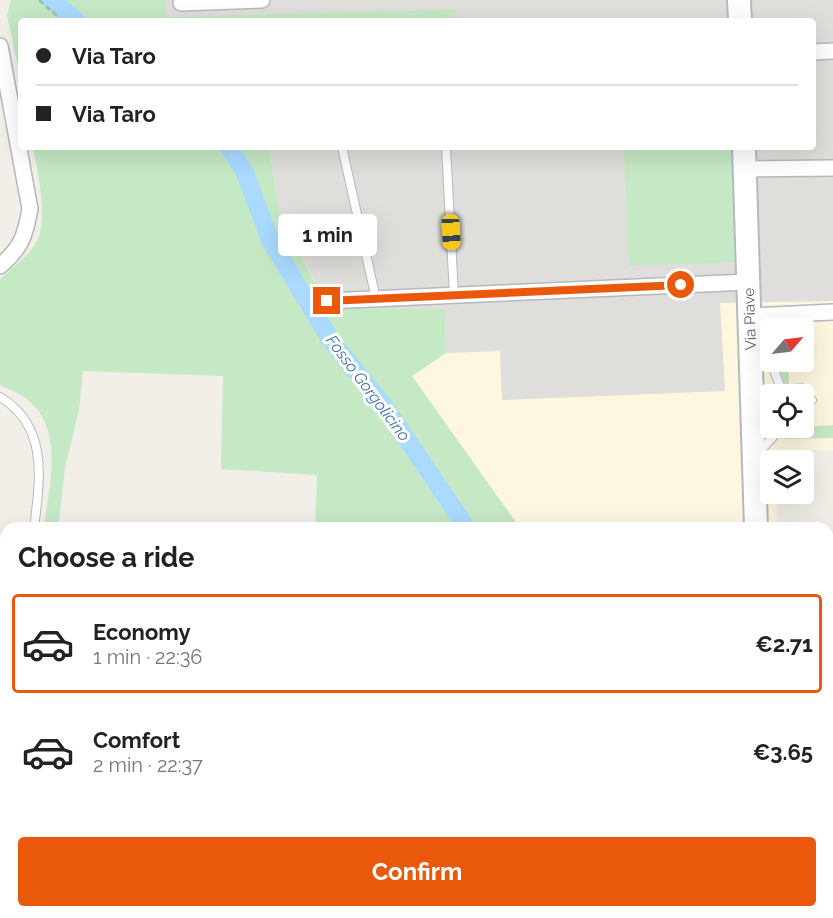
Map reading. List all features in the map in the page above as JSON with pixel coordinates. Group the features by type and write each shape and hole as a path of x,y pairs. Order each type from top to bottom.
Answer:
{"main road":[{"path":"739,0 740,18"},
{"name":"Via Piave","path":"744,158 756,522"}],"street":[{"path":"181,3 262,0"},
{"path":"0,46 18,143"},
{"path":"816,52 833,51"},
{"path":"0,266 11,256 26,235 30,208 19,150"},
{"path":"744,158 833,168"},
{"path":"327,301 748,282"},
{"path":"750,316 833,312"}],"lane":[{"path":"343,150 376,299"},
{"path":"446,150 454,297"},
{"path":"751,342 760,351"},
{"path":"774,372 779,384"},
{"path":"776,378 776,384"},
{"path":"0,397 12,404 28,423 38,453 35,522"},
{"path":"754,458 772,438"}],"path":[{"path":"39,0 60,18"}],"shaded area":[{"path":"165,0 833,0 833,301 720,303 725,391 502,400 500,351 446,353 445,309 329,308 280,216 269,150 816,150 816,18 457,18 456,9 167,17"},
{"path":"833,301 833,450 760,450 760,504 777,504 776,522 516,522 412,376 446,353 500,351 502,400 725,390 720,303"}],"green space":[{"path":"11,0 165,0 167,17 456,9 457,18 18,18 18,68 7,15"},
{"path":"34,150 269,150 280,216 328,308 445,309 446,353 412,376 516,522 315,522 317,475 221,469 223,376 83,371 79,410 65,468 59,522 45,522 52,456 45,422 35,407 21,395 0,385 0,279 30,252 37,241 42,208"},
{"path":"624,150 733,150 737,262 629,266"},
{"path":"781,372 788,372 789,384 785,382"},
{"path":"833,425 833,438 785,439 814,438 814,426"}],"waterway":[{"name":"Fosso Gorgolicino","path":"51,0 73,18"},
{"name":"Fosso Gorgolicino","path":"231,150 245,173 270,240 332,342 385,407 463,522"}],"route":[{"path":"327,301 681,285"}]}
